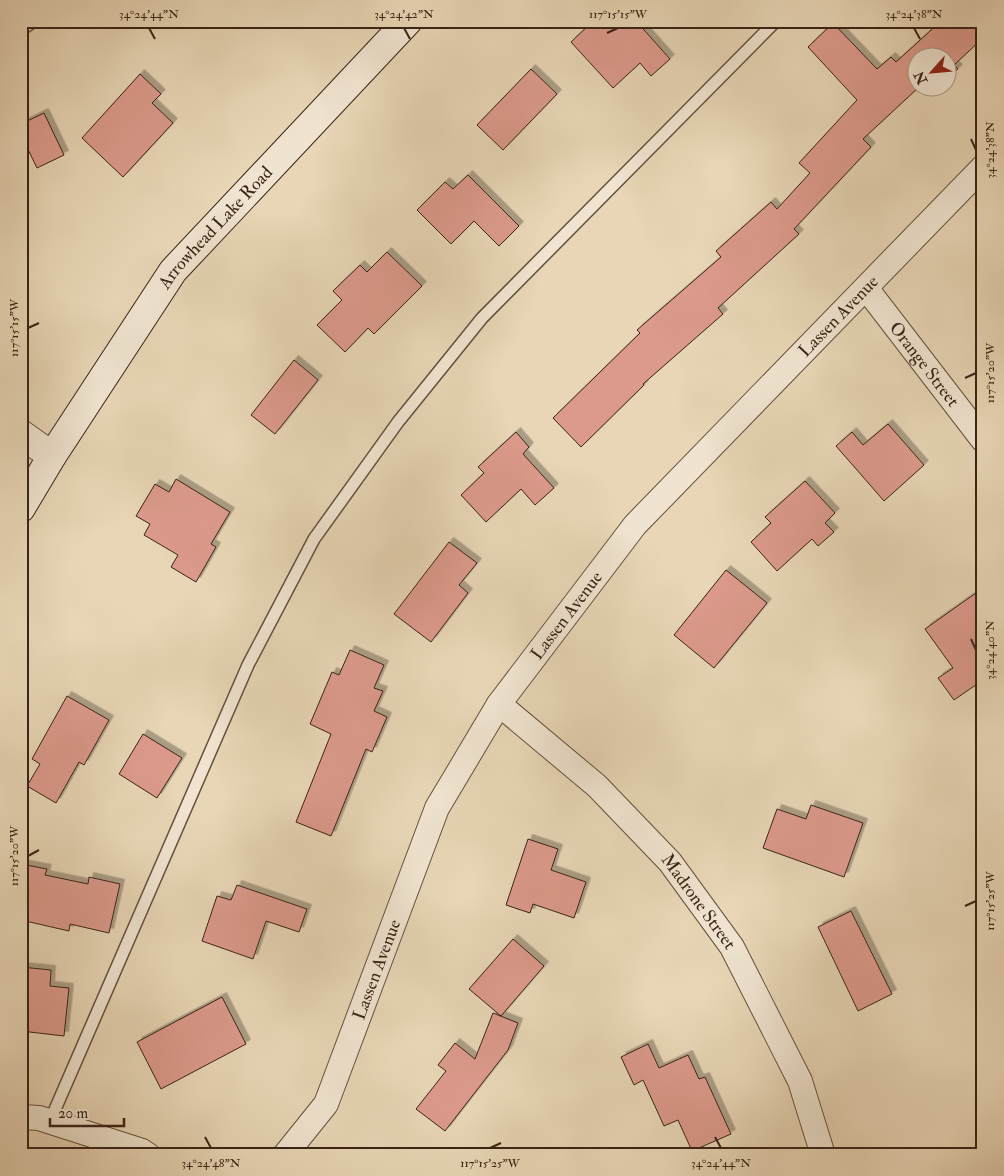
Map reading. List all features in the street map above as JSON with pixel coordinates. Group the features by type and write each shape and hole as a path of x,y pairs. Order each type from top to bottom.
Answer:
{"main road":[{"name":"Arrowhead Lake Road","path":"21,508 52,456 173,271 408,21"},
{"path":"21,434 52,456"}],"street":[{"name":"Lassen Avenue","path":"285,1155 326,1104 437,808 499,704 635,525 983,167"},
{"name":"Orange Street","path":"866,288 983,440"},
{"name":"Madrone Street","path":"499,704 597,786 670,862 732,947 800,1081 823,1155"},
{"path":"21,1117 50,1121 142,1151 148,1155"}],"lane":[{"path":"21,30 34,21"},
{"path":"50,1121 248,665 314,540 398,422 482,318 776,21"}],"building":[{"path":"593,21 636,21 670,59 651,76 640,63 613,88 571,42"},
{"path":"941,21 983,21 983,38 956,63 956,48 911,48"},
{"path":"833,23 877,69 891,57 896,62 906,53 907,98 863,139 871,147 794,229 799,234 718,308 723,314 643,384 581,447 553,418 640,333 637,330 721,257 716,251 771,202 777,209 810,173 799,163 857,100 808,47"},
{"path":"531,69 557,94 503,150 477,125"},
{"path":"140,74 161,94 152,103 173,123 123,177 82,138"},
{"path":"44,113 64,155 37,168 21,135 21,124"},
{"path":"468,175 519,226 499,246 474,221 451,244 417,210 445,182 453,189"},
{"path":"387,252 422,286 374,334 368,328 345,352 317,325 342,300 333,291 360,265 367,272"},
{"path":"294,360 318,380 275,434 251,415"},
{"path":"888,424 924,465 884,501 836,446 852,432 863,445"},
{"path":"516,432 529,447 523,454 554,488 535,505 521,489 486,522 461,495 484,473 478,467"},
{"path":"176,479 230,512 211,544 216,547 196,582 171,567 178,555 144,535 150,524 136,516 155,484 169,492"},
{"path":"805,481 835,513 825,523 834,532 818,546 812,539 777,571 751,542 771,523 765,517"},
{"path":"449,542 477,563 459,585 468,593 431,642 394,614"},
{"path":"726,570 767,603 714,668 674,635"},
{"path":"983,588 983,680 954,700 938,678 953,668 925,629"},
{"path":"350,650 384,665 374,688 383,691 374,711 387,717 372,752 366,749 331,836 296,822 331,734 310,724 332,672 339,675"},
{"path":"67,696 109,720 84,765 79,762 56,803 27,786 40,764 32,759"},
{"path":"143,734 182,758 157,798 119,774"},
{"path":"811,805 863,823 844,877 763,848 777,809 806,819"},
{"path":"528,839 558,849 551,870 586,882 574,918 533,904 530,913 506,905"},
{"path":"21,864 47,869 45,875 88,884 89,877 120,884 109,933 70,924 69,931 21,920"},
{"path":"237,885 307,909 299,932 266,921 253,959 202,941 217,896 231,900"},
{"path":"851,911 892,994 858,1011 818,927"},
{"path":"513,939 544,966 501,1016 469,989"},
{"path":"21,967 51,970 50,986 69,988 64,1036 21,1031"},
{"path":"222,997 246,1044 161,1089 137,1042"},
{"path":"493,1013 518,1023 508,1050 445,1131 416,1109 446,1071 438,1065 455,1043 475,1059"},
{"path":"648,1044 659,1068 688,1055 699,1079 705,1077 731,1134 692,1151 678,1120 664,1126 643,1080 634,1085 621,1057"}]}
